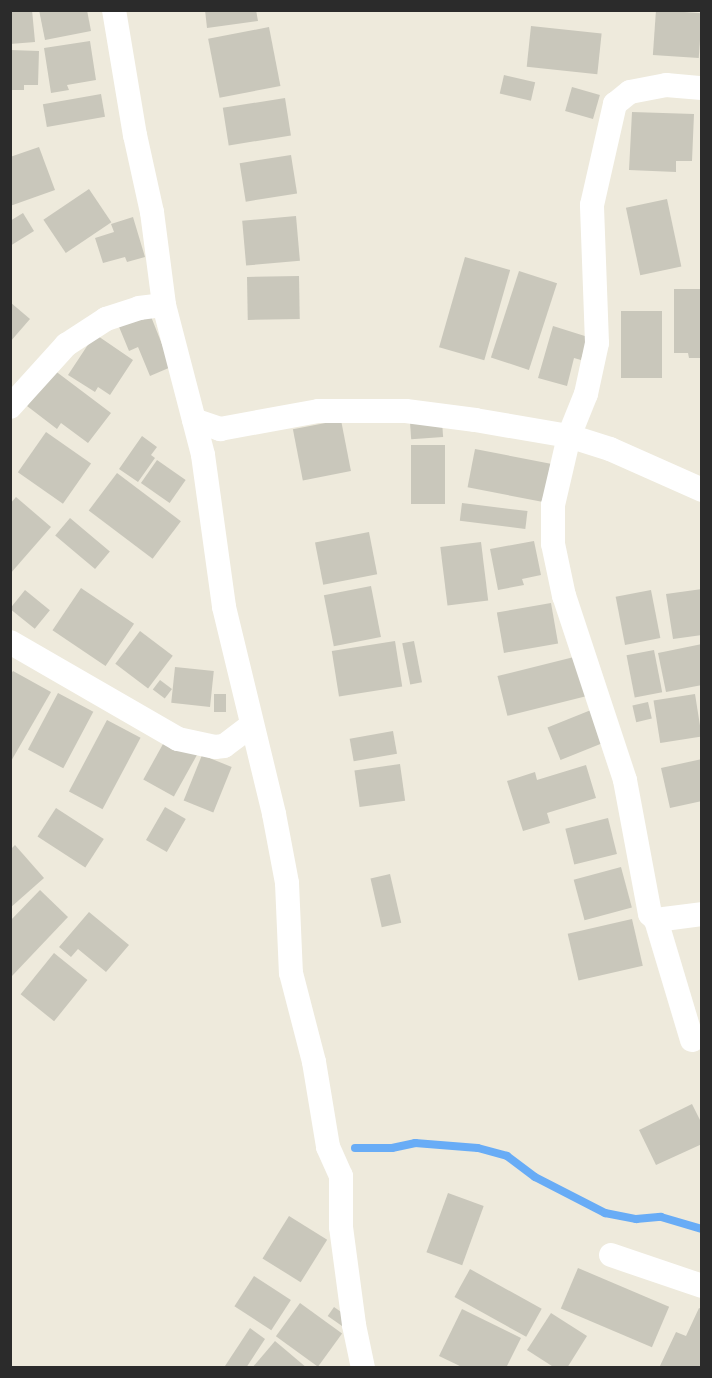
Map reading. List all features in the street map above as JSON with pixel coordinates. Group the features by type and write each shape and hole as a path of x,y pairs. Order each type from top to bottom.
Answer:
{"street":[{"path":"114,10 135,135 152,212 164,305 203,455 224,607 274,814 287,883 291,973 314,1062 328,1147 341,1176 341,1227 354,1325 363,1368"},
{"path":"692,1040 656,920 650,914 625,780 564,596 553,544 554,505 569,436 586,394 597,343 592,205 615,104 630,92 666,85 702,88"},
{"path":"10,407 66,345 106,319 139,308 164,305"},
{"path":"194,420 220,429 318,411 406,411 475,420 569,436 610,449 702,490"},
{"path":"203,455 220,429"},
{"path":"10,642 178,739 215,747 224,746 252,724"},
{"path":"656,920 702,914"},
{"path":"611,1255 702,1286"}],"building":[{"path":"32,10 35,42 10,44 10,11"},
{"path":"39,10 87,10 91,31 45,40"},
{"path":"205,10 256,10 258,21 207,28"},
{"path":"656,10 702,13 699,58 653,55"},
{"path":"531,26 602,33 597,74 527,67"},
{"path":"269,27 280,86 220,98 208,39"},
{"path":"90,41 96,80 67,85 69,90 51,93 44,48"},
{"path":"10,50 39,51 38,85 24,85 24,90 10,90"},
{"path":"504,75 535,82 531,101 500,94"},
{"path":"572,87 600,95 593,119 565,111"},
{"path":"101,94 105,117 47,127 43,104"},
{"path":"285,98 291,136 229,145 223,108"},
{"path":"632,112 694,114 692,161 676,161 676,172 629,170"},
{"path":"39,147 55,190 10,206 10,157"},
{"path":"291,155 297,194 246,202 240,163"},
{"path":"89,189 111,222 66,253 43,220"},
{"path":"667,199 681,266 640,275 626,208"},
{"path":"23,213 34,231 10,246 10,221"},
{"path":"296,216 300,261 246,266 242,221"},
{"path":"133,217 145,257 127,262 125,257 103,263 95,238 114,232 111,224"},
{"path":"465,257 510,270 484,360 439,347"},
{"path":"519,271 557,283 529,370 491,358"},
{"path":"299,276 300,319 248,320 247,277"},
{"path":"674,289 702,289 702,358 689,358 688,353 674,353"},
{"path":"10,302 30,319 10,342"},
{"path":"148,309 171,367 150,376 138,347 129,351 117,322"},
{"path":"621,311 662,311 662,378 621,378"},
{"path":"553,326 588,337 581,360 574,358 567,386 538,378"},
{"path":"95,334 133,360 110,395 98,387 95,392 68,375"},
{"path":"54,370 111,413 88,443 61,423 57,429 27,406"},
{"path":"341,420 351,471 303,480 293,429"},
{"path":"442,421 443,437 411,439 410,423"},
{"path":"46,432 91,464 63,504 18,472"},
{"path":"142,436 157,447 151,455 155,458 138,482 119,469"},
{"path":"411,445 445,445 445,504 411,504"},
{"path":"475,449 551,464 543,502 468,487"},
{"path":"157,460 186,480 170,503 141,483"},
{"path":"117,473 181,521 153,559 89,511"},
{"path":"16,497 51,527 10,574 10,504"},
{"path":"462,503 528,511 525,529 460,521"},
{"path":"70,518 110,551 95,569 55,536"},
{"path":"369,532 377,574 323,585 315,542"},
{"path":"534,541 541,575 522,579 524,585 498,590 490,549"},
{"path":"481,542 488,601 447,606 440,547"},
{"path":"371,586 381,637 334,646 324,595"},
{"path":"81,588 134,624 106,666 52,630"},
{"path":"702,589 702,635 673,639 666,594"},
{"path":"25,590 50,610 35,629 10,609"},
{"path":"651,590 660,638 625,645 616,597"},
{"path":"551,603 558,643 504,653 497,613"},
{"path":"140,631 173,656 148,688 115,664"},
{"path":"395,641 402,686 339,696 332,651"},
{"path":"414,641 422,682 410,685 402,643"},
{"path":"702,644 702,685 666,692 658,653"},
{"path":"654,650 662,692 635,698 627,655"},
{"path":"578,656 588,696 507,716 497,676"},
{"path":"175,667 214,671 210,707 171,703"},
{"path":"13,671 51,692 10,763 10,675"},
{"path":"160,680 172,689 165,699 153,690"},
{"path":"58,693 93,712 63,768 28,750"},
{"path":"214,694 226,694 226,712 214,712"},
{"path":"695,694 702,736 660,743 654,701"},
{"path":"648,702 652,719 636,722 632,706"},
{"path":"591,710 604,742 561,760 547,728"},
{"path":"107,720 141,738 103,809 69,792"},
{"path":"393,731 397,754 354,761 350,739"},
{"path":"168,735 199,752 174,797 143,780"},
{"path":"202,755 232,767 213,812 184,800"},
{"path":"702,759 702,801 670,808 661,768"},
{"path":"400,764 405,801 360,807 354,770"},
{"path":"586,765 596,798 547,813 550,823 523,831 507,781 535,772 537,780"},
{"path":"165,807 186,819 167,852 146,840"},
{"path":"56,808 104,839 85,868 37,837"},
{"path":"608,818 617,854 574,865 565,829"},
{"path":"15,845 44,878 10,908 10,850"},
{"path":"621,867 632,908 585,920 574,880"},
{"path":"390,874 401,923 382,927 371,878"},
{"path":"40,890 68,917 12,976 10,921"},
{"path":"89,912 129,945 106,972 78,949 71,957 59,947"},
{"path":"632,919 643,966 578,981 568,934"},
{"path":"54,953 87,980 54,1021 21,994"},
{"path":"692,1104 702,1124 702,1144 656,1165 639,1130"},
{"path":"448,1193 484,1206 462,1265 426,1252"},
{"path":"289,1216 327,1240 301,1282 263,1258"},
{"path":"578,1268 669,1307 652,1347 561,1309"},
{"path":"470,1269 542,1309 526,1337 454,1297"},
{"path":"254,1276 291,1300 271,1330 234,1306"},
{"path":"300,1303 342,1334 318,1367 276,1336"},
{"path":"334,1307 351,1319 345,1328 328,1316"},
{"path":"699,1308 702,1309 702,1368 659,1368 676,1332 686,1336"},
{"path":"462,1309 521,1338 506,1368 464,1368 439,1356"},
{"path":"551,1313 587,1336 567,1368 555,1368 527,1350"},
{"path":"250,1328 265,1339 246,1368 227,1368 225,1366"},
{"path":"275,1341 307,1368 252,1368"}],"waterway":[{"path":"355,1148 392,1148 415,1143 478,1148 507,1156 535,1177 605,1213 636,1219 661,1217 702,1229"}]}
